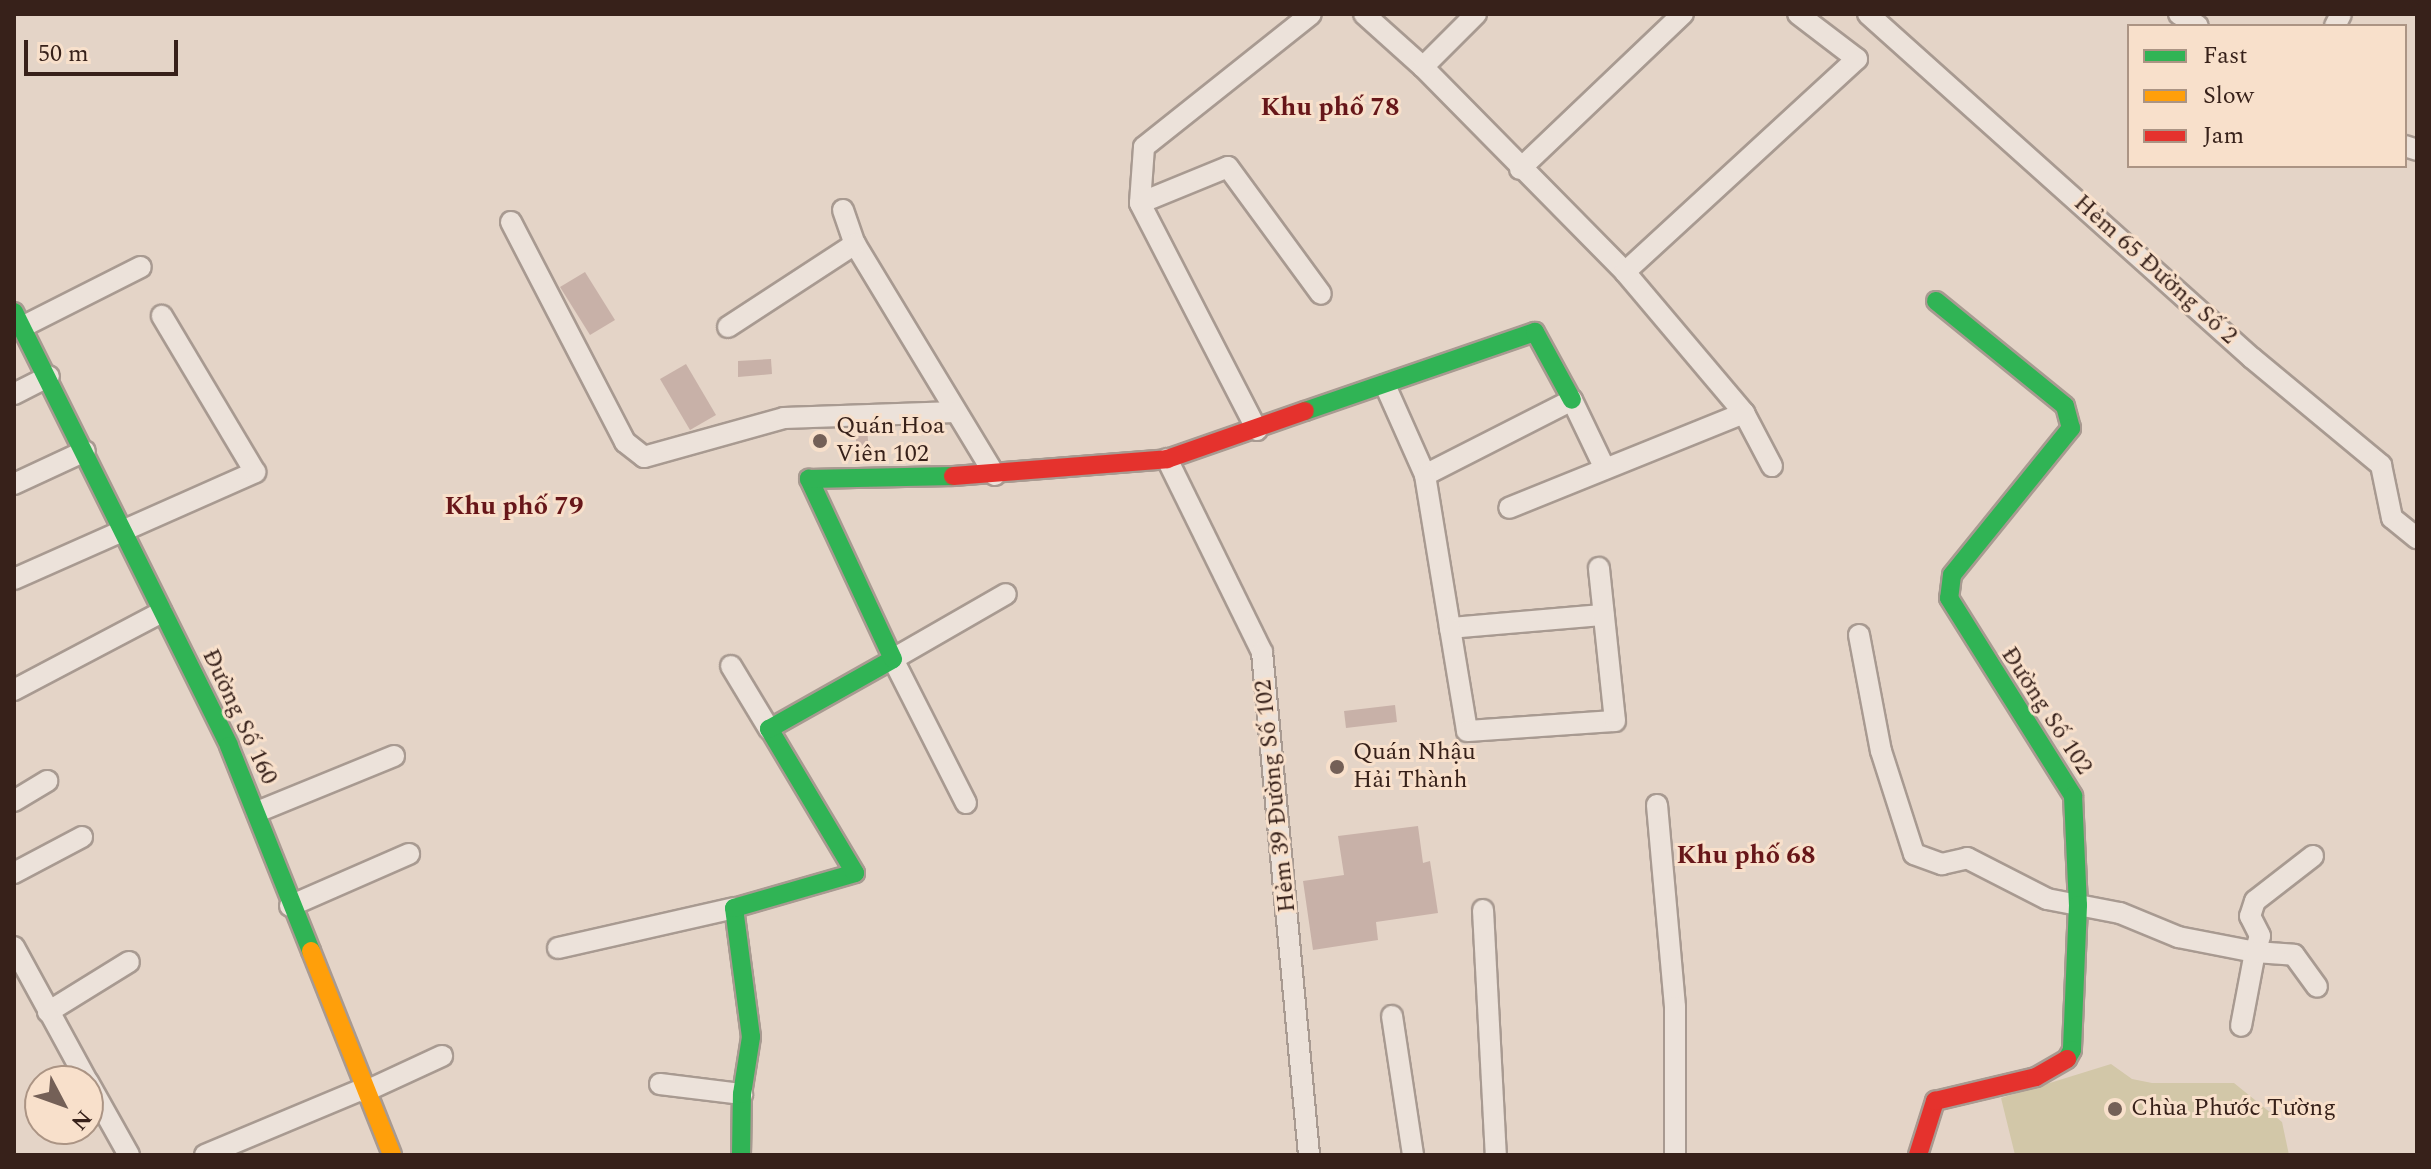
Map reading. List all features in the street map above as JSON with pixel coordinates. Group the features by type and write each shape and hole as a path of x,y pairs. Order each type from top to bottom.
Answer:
{"street":[{"path":"1257,430 1140,203 1144,147 1311,14"},
{"path":"1364,14 1423,67 1520,169 1625,272 1744,413 1772,466"},
{"path":"1423,67 1476,14"},
{"path":"1520,169 1683,14"},
{"path":"1625,272 1857,59 1798,14"},
{"name":"Hẻm 65 Đường Số 2","path":"1868,14 2252,358 2381,465 2392,518 2417,538"},
{"path":"1140,203 1228,167 1321,294"},
{"path":"843,210 855,244 995,475"},
{"path":"511,222 625,442 644,457 784,418 955,412"},
{"path":"728,327 855,244"},
{"path":"18,319 141,267"},
{"name":"Đường Số 102","path":"1918,1155 1935,1101 2036,1077 2066,1062 2072,1050 2078,905 2073,796 1949,598 1952,575 2071,428 2065,406 1936,301"},
{"path":"14,579 255,472 162,316"},
{"name":"Đường Số 160","path":"18,319 49,376 257,812 290,906 392,1155"},
{"path":"966,803 893,659 809,479 995,475 1167,459 1535,332 1605,469"},
{"path":"14,394 49,376"},
{"path":"1385,385 1425,475 1467,731 1615,721 1599,568"},
{"path":"1425,475 1572,400"},
{"path":"1509,508 1744,413"},
{"path":"14,484 85,451"},
{"name":"Hẻm 39 Đường Số 102","path":"1167,459 1262,652 1309,1155"},
{"path":"769,729 1006,594"},
{"path":"14,690 162,612"},
{"path":"1450,628 1603,615"},
{"path":"1859,635 1881,751 1914,854 1942,864 1967,858 2047,899 2120,913 2178,937 2255,952 2294,955 2317,987"},
{"path":"558,948 734,908 855,873 731,666"},
{"path":"257,812 394,756"},
{"path":"14,801 47,781"},
{"path":"1657,805 1675,1007 1675,1155"},
{"path":"14,873 82,837"},
{"path":"290,906 409,854"},
{"path":"2241,1026 2260,936 2250,916 2255,901 2313,856"},
{"path":"734,908 751,1037 742,1094 742,1153"},
{"path":"1483,910 1496,1155"},
{"path":"14,947 78,1065"},
{"path":"48,1012 129,962"},
{"path":"1392,1016 1413,1155"},
{"path":"205,1155 442,1056"},
{"path":"660,1084 742,1094"},
{"path":"104,1110 129,1155"}],"shaded area":[{"name":"Chùa Phước Tường","path":"2111,1064 2132,1079 2152,1083 2234,1083 2282,1122 2289,1155 2015,1155 2001,1098"}],"building":[{"path":"585,272 615,320 590,335 560,287"},
{"path":"771,359 772,374 738,377 738,361"},
{"path":"686,364 716,415 690,430 660,379"},
{"path":"867,423 869,459 857,459 855,424"},
{"path":"1395,705 1397,722 1346,728 1344,711"},
{"path":"1418,826 1423,863 1430,861 1438,913 1376,922 1378,940 1313,950 1303,881 1344,875 1338,836"}],"traffic: fast":[{"path":"1936,301 2065,406 2071,428 1952,575 1949,598 2073,796 2078,905 2072,1050 2067,1059"},
{"path":"14,312 229,746 311,951"},
{"path":"1305,411 1535,332 1572,400"},
{"path":"741,1155 742,1094 751,1037 734,908 855,873 769,729 893,659 809,479 953,476"}],"traffic: slow":[{"path":"311,951 392,1155"}],"traffic: jam":[{"path":"953,476 1167,459 1305,411"},
{"path":"1918,1155 1935,1101 2036,1077 2067,1059"}],"place":[{"name":"Quán Hoa Viên 102","path":"820,441"},
{"name":"Quán Nhậu Hải Thành","path":"1337,767"},
{"name":"Chùa Phước Tường","path":"2115,1109"}],"district":[{"name":"Khu phố 78","path":"1330,108"},
{"name":"Khu phố 79","path":"514,507"},
{"name":"Khu phố 68","path":"1746,856"}]}
